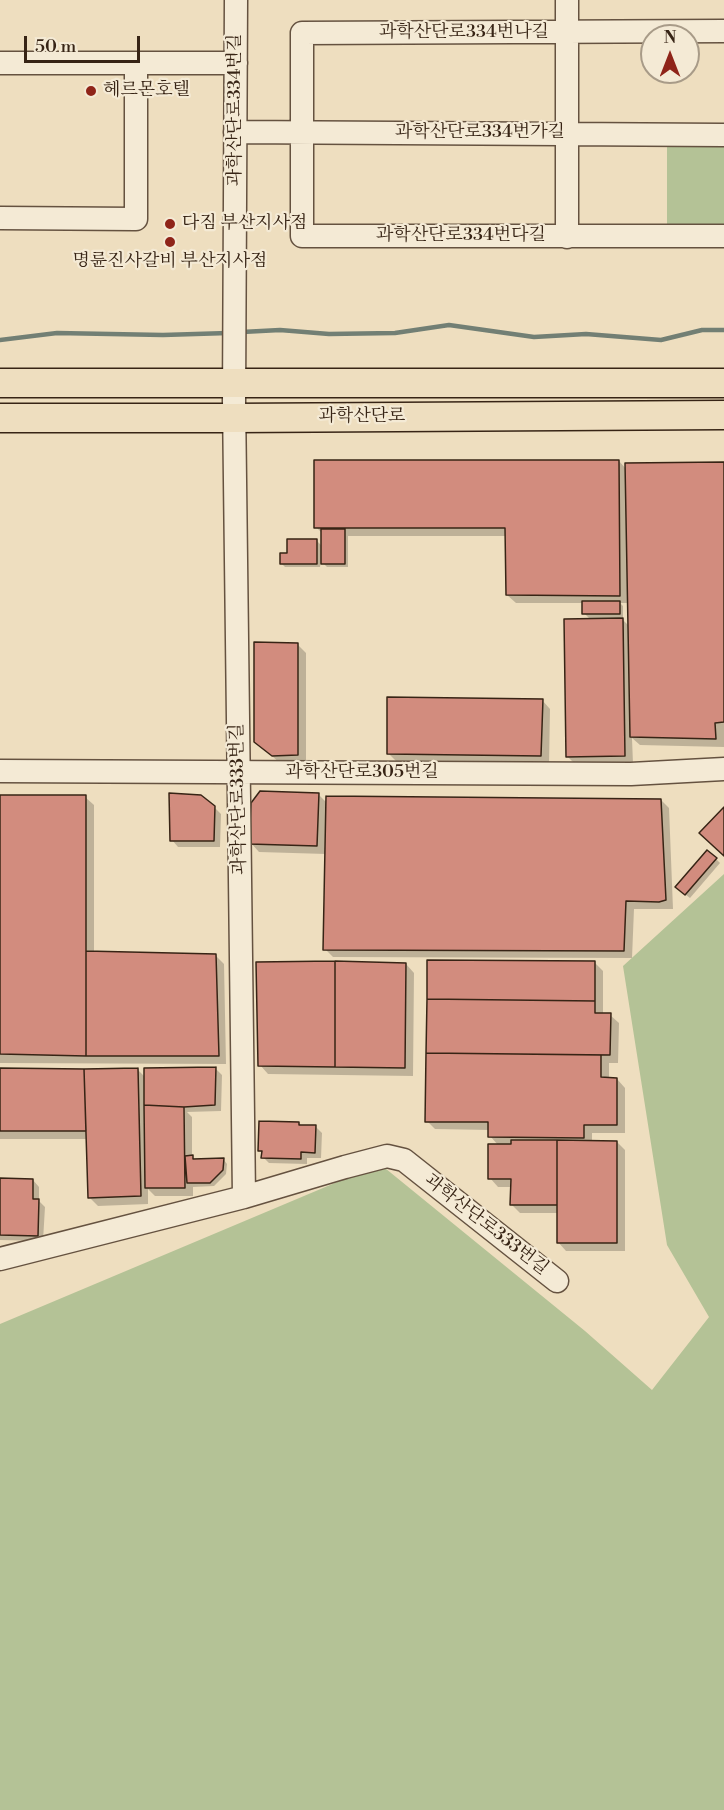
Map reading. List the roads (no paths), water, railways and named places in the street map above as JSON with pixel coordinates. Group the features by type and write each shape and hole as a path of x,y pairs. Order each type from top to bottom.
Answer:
{"main road":[{"name":"과학산단로","path":"0,383 234,401 724,415"},
{"name":"과학산단로","path":"0,418 234,401 724,383"}],"street":[{"name":"과학산단로334번길","path":"234,401 236,0"},
{"path":"567,0 567,237"},
{"name":"과학산단로334번나길","path":"302,132 302,33 724,31"},
{"path":"0,63 236,63"},
{"path":"0,218 136,219 136,63"},
{"name":"과학산단로334번가길","path":"235,132 724,135"},
{"name":"과학산단로334번다길","path":"302,132 302,236 724,236"},
{"name":"과학산단로333번길","path":"234,401 244,1197"},
{"name":"과학산단로305번길","path":"0,771 631,774 724,769"},
{"name":"과학산단로333번길","path":"0,1259 244,1197 387,1156 404,1160 557,1281"}],"waterway":[{"path":"242,332 280,330 329,334 395,333 449,325 534,337 586,334 661,340 702,330 724,330"},
{"path":"0,340 57,333 163,335 228,333"}],"place":[{"name":"헤르몬호텔","path":"91,91"},
{"name":"다짐 부산지사점","path":"170,224"},
{"name":"명륜진사갈비 부산지사점","path":"170,242"}]}
